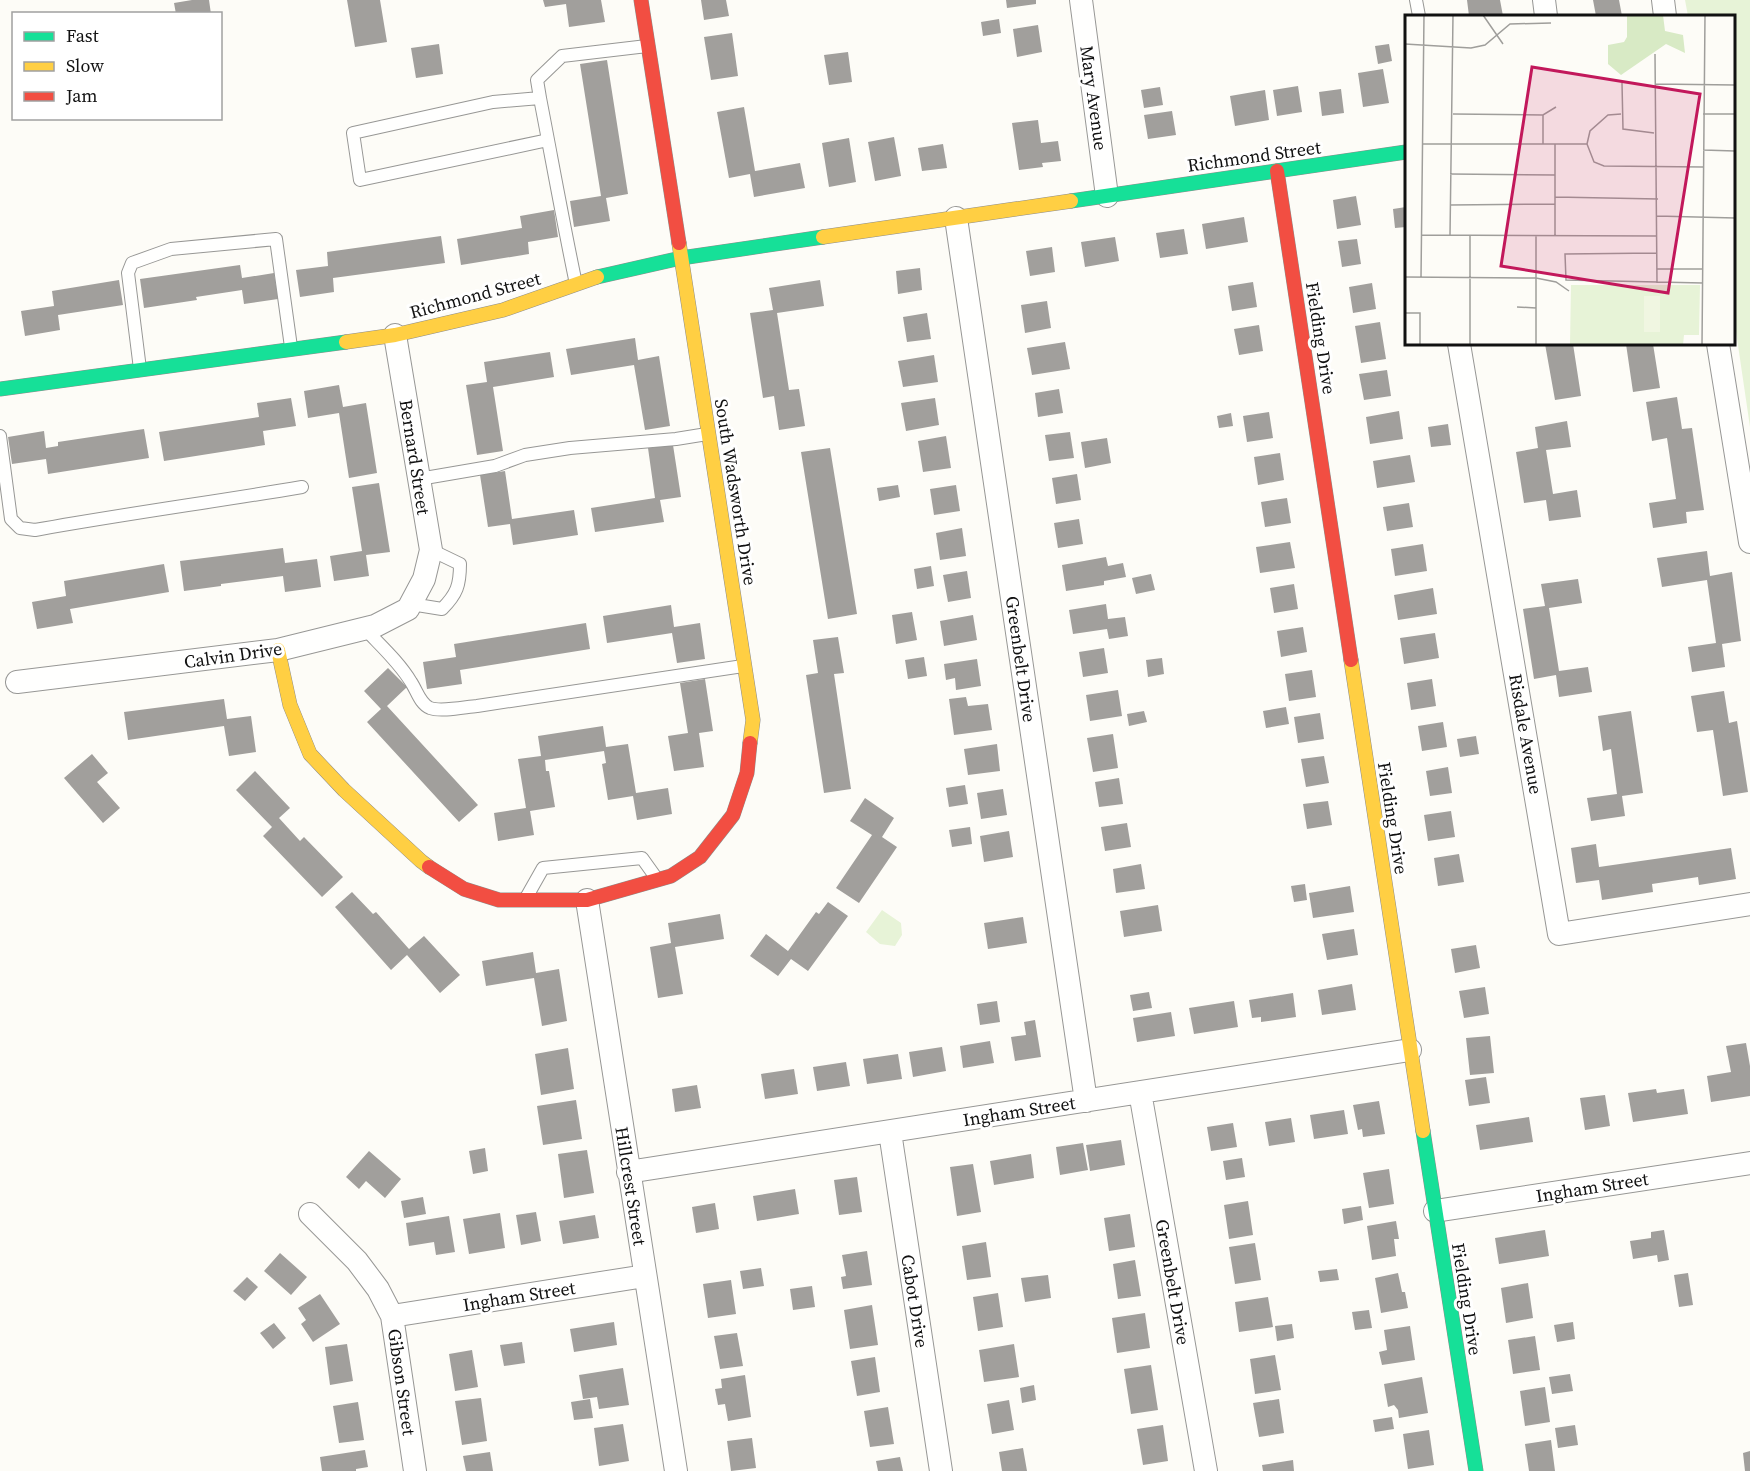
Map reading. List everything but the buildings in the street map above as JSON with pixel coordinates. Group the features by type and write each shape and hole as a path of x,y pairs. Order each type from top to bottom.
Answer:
{"street":[{"name":"South Wadsworth Drive","path":"278,650 290,705 310,754 344,790 421,861 464,889 499,900 587,900 671,876 700,857 733,815 747,773 753,720 640,0"},
{"name":"Mary Avenue","path":"1081,0 1107,196"},
{"path":"1544,0 1546,15"},
{"path":"1663,0 1665,15"},
{"name":"Richmond Street","path":"0,389 395,335 502,310 601,276 681,258 1405,152"},
{"name":"Fielding Drive","path":"1277,171 1434,1211 1476,1471"},
{"name":"Greenbelt Drive","path":"956,218 1086,1101"},
{"name":"Bernard Street","path":"395,335 431,550 424,579"},
{"name":"Risdale Avenue","path":"1459,345 1559,934 1750,904"},
{"path":"1718,345 1750,542"},
{"name":"Calvin Drive","path":"17,682 278,650 365,629 408,609 424,579"},
{"name":"Hillcrest Street","path":"587,900 676,1471"},
{"name":"Ingham Street","path":"628,1172 1410,1050"},
{"name":"Greenbelt Drive","path":"1140,1092 1206,1471"},
{"name":"Cabot Drive","path":"890,1132 941,1471"},
{"name":"Ingham Street","path":"1434,1211 1750,1163"},
{"name":"Gibson Street","path":"310,1214 357,1261 378,1289 392,1316 415,1471"},
{"name":"Ingham Street","path":"392,1316 645,1276"}],"lane":[{"path":"1416,0 1419,15"},
{"path":"577,284 537,80 562,56 648,46"},
{"path":"540,98 493,102 353,133 360,180 548,140"},
{"path":"140,370 128,273 132,263 171,249 276,239 292,349"},
{"path":"419,478 495,466 525,455 570,448 709,434"},
{"path":"0,436 11,519 20,528 35,530 302,487"},
{"path":"411,604 442,609 454,597 460,578 460,564 431,550"},
{"path":"365,629 411,681 421,702 428,708 437,709 477,706 744,666"},
{"path":"525,901 543,868 642,858 658,880"}],"green space":[{"path":"1685,0 1750,0 1750,427 1735,325 1735,15 1688,15"},
{"path":"882,910 901,923 902,935 895,946 880,944 866,932"}],"traffic: fast":[{"path":"1071,201 1405,152"},
{"path":"597,277 681,258 823,237"},
{"path":"0,389 346,342"},
{"path":"1423,1131 1476,1471"}],"traffic: slow":[{"path":"823,237 1071,201"},
{"path":"679,243 753,720 750,743"},
{"path":"346,342 395,335 503,310 597,277"},
{"path":"278,650 290,705 310,754 344,790 429,867"},
{"path":"1351,660 1423,1131"}],"traffic: jam":[{"path":"641,0 679,243"},
{"path":"1277,171 1351,660"},
{"path":"429,867 464,889 499,900 587,900 671,876 700,857 733,815 747,773 750,743"}]}
